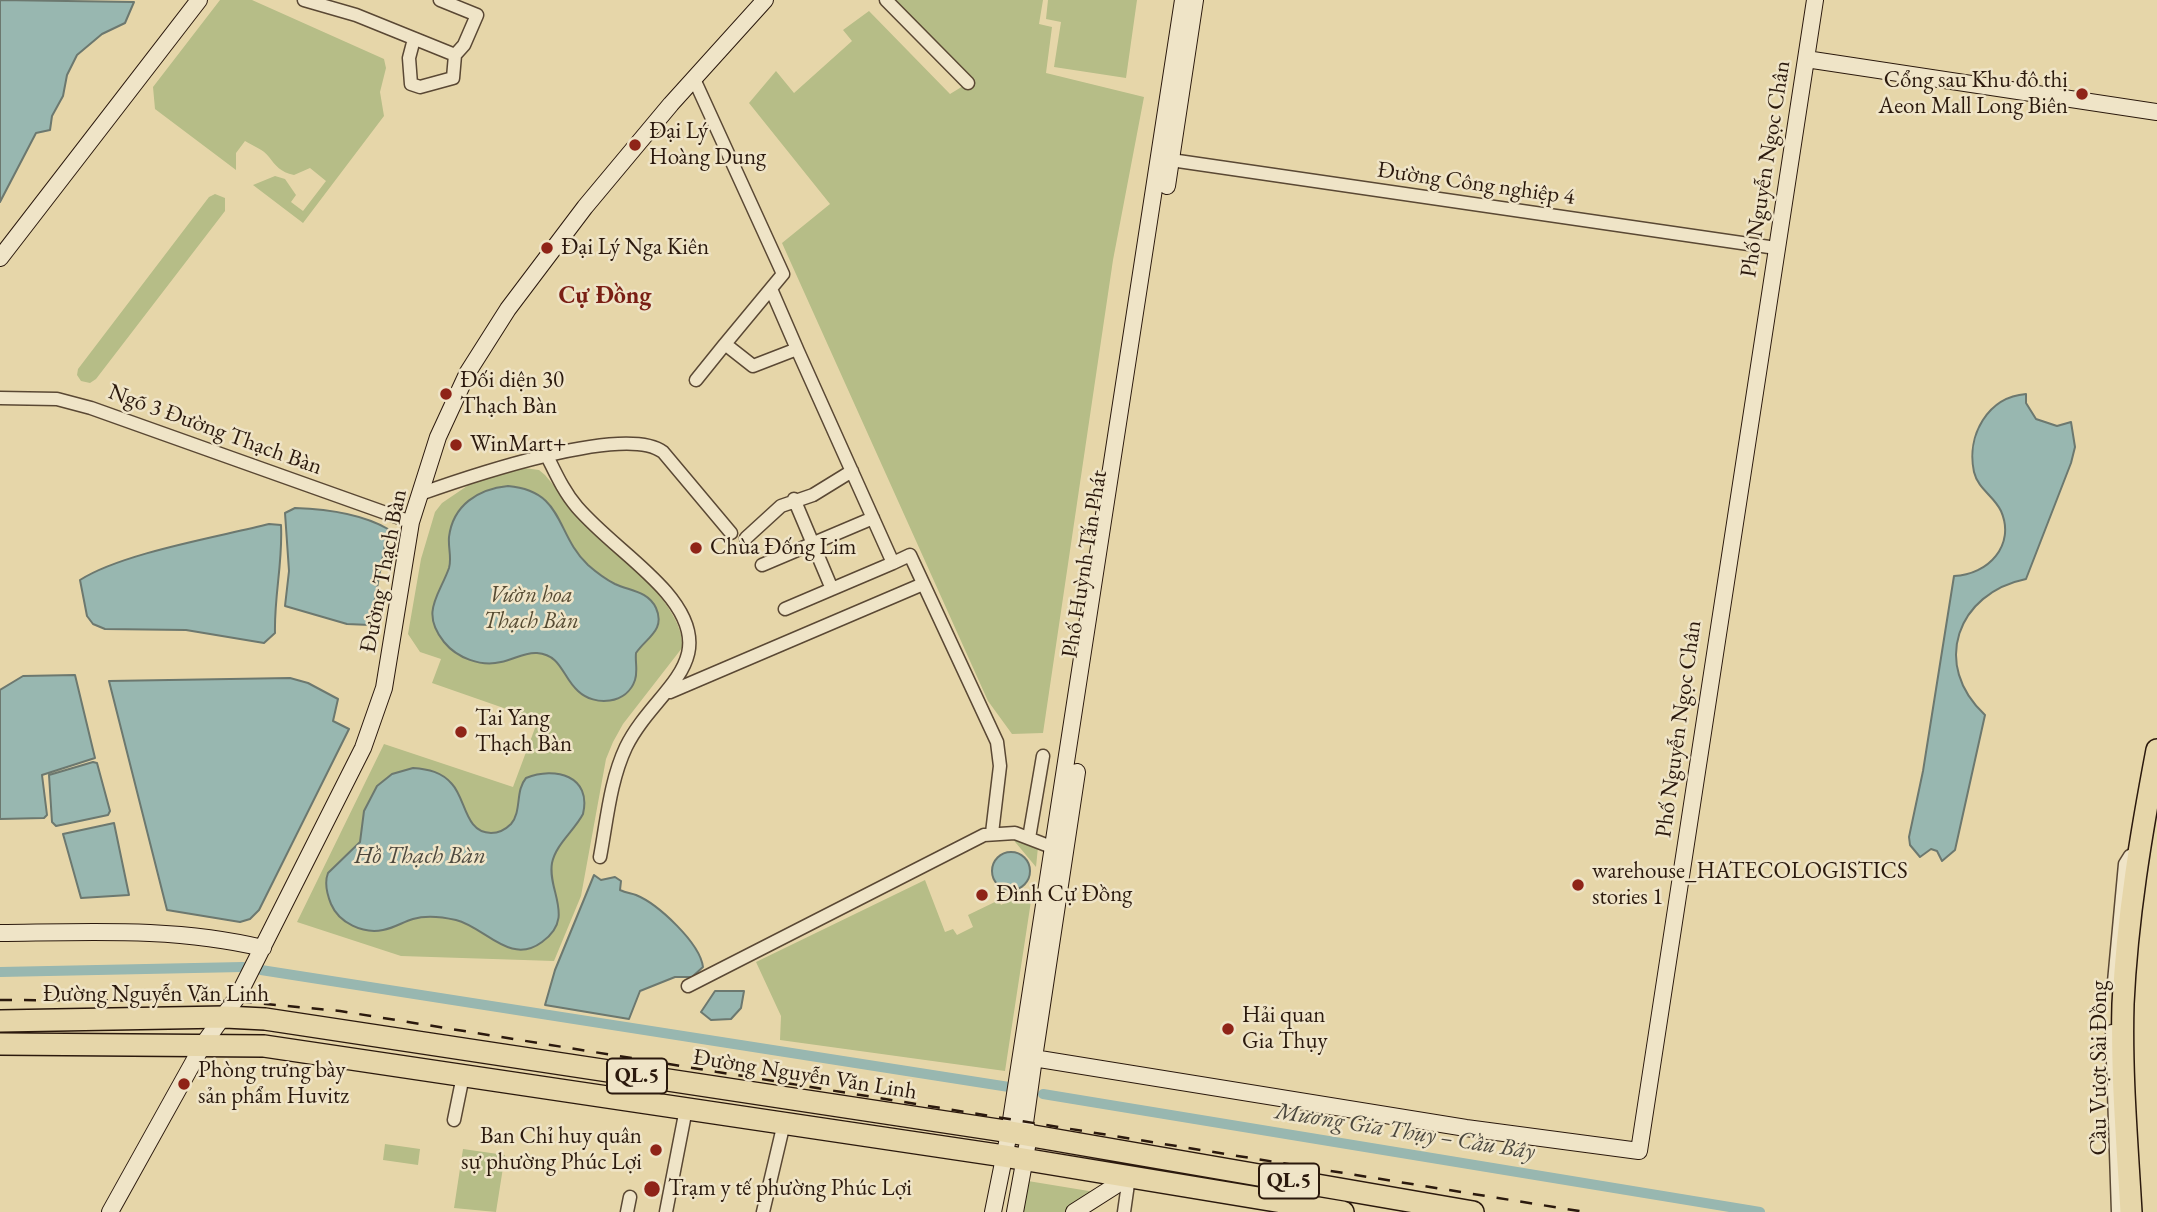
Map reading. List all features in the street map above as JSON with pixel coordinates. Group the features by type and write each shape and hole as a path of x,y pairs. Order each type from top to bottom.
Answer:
{"highway":[{"name":"Cầu Vượt Sài Đồng","path":"2127,1211 2123,1003 2137,853 2157,750"},
{"name":"Đường Nguyễn Văn Linh","path":"0,1021 225,1017 279,1021 1019,1134 1343,1212"},
{"name":"Đường Nguyễn Văn Linh","path":"0,1044 264,1046 1014,1157 1129,1177 1200,1176 1473,1212"}],"street":[{"path":"0,258 199,0"},
{"path":"304,0 356,15 455,55"},
{"path":"414,39 409,58 411,84 419,87 453,78 455,55 464,46 477,15 440,0"},
{"name":"Đường Thạch Bàn","path":"110,1212 204,1044 225,1017 263,948 341,794 375,718 391,655 411,522 438,437 468,372 508,309 604,184 765,0"},
{"path":"886,0 968,83"},
{"name":"Phố Huỳnh Tấn Phát","path":"1027,1057 1151,254 1183,0"},
{"name":"Phố Huỳnh Tấn Phát","path":"1165,159 1195,0"},
{"name":"Phố Nguyễn Ngọc Chân","path":"1027,1057 1466,1128 1639,1151 1815,0"},
{"path":"1806,59 2157,112"},
{"path":"694,79 783,274 696,380"},
{"name":"Đường Công nghiệp 4","path":"1165,159 1776,248"},
{"path":"771,289 893,563"},
{"path":"726,344 753,366 797,349"},
{"name":"Ngõ 3 Đường Thạch Bàn","path":"0,398 57,399 83,405 411,522"},
{"path":"420,494 547,456 637,444 656,447 732,533"},
{"path":"547,456 577,507 645,569 684,617 689,628 690,649 678,679 634,733 621,760 600,857"},
{"path":"746,538 774,511 794,499 813,495 830,481 852,471"},
{"path":"794,499 832,589"},
{"path":"762,565 873,518"},
{"path":"785,609 910,555 998,742 1000,766 992,833"},
{"path":"664,694 923,584"},
{"name":"Phố Huỳnh Tấn Phát","path":"1014,1157 1019,1134 1025,1123 1027,1057 1054,848 1085,682"},
{"path":"1029,838 1043,756"},
{"path":"688,986 992,833 1015,833 1054,848"},
{"path":"2127,1211 2112,1083 2115,957 2125,864 2130,856 2137,853"},
{"path":"0,933 159,931 223,938 263,948"},
{"path":"454,1120 463,1076"},
{"path":"666,1212 686,1109"},
{"path":"764,1212 784,1123"},
{"path":"993,1212 1014,1157"},
{"path":"1014,1157 1015,1212"},
{"path":"1074,1212 1129,1177"},
{"path":"1124,1212 1129,1177"},
{"path":"627,1212 630,1198"}],"green space":[{"path":"220,0 252,0 384,59 386,68 380,92 384,116 303,223 253,185 275,176 285,179 296,195 291,202 303,211 326,181 310,168 294,175 285,172 264,152 245,141 236,153 236,170 155,109 153,87"},
{"path":"886,0 1043,0 1039,24 1052,27 1046,73 1144,97 1113,260 1043,733 1012,734 988,701 782,243 830,204 749,103 776,71 794,93 852,41 843,30 869,11 950,94 968,83"},
{"path":"1048,0 1137,0 1126,78 1054,67 1061,22 1046,19"},
{"path":"215,194 225,198 225,211 96,379 90,383 81,381 77,375 78,369 209,197"},
{"name":"Vườn hoa Thạch Bàn","path":"524,468 539,470 545,475 580,516 646,579 673,615 680,632 682,648 623,724 606,759 581,896 554,961 401,956 297,922 384,744 513,787 538,720 432,683 441,659 420,652 408,634 421,559 435,512 442,503 470,484"},
{"path":"1011,837 1038,847 1036,867"},
{"path":"925,880 945,932 953,929 957,935 973,927 968,915 999,900 1001,905 1033,888 1005,1071 780,1040 781,1016 756,962"},
{"path":"385,1144 420,1149 418,1165 383,1160"},
{"path":"463,1149 505,1155 496,1212 454,1208"},
{"path":"1028,1181 1101,1193 1069,1212 1023,1212"}],"water":[{"path":"0,0 134,2 125,23 102,34 77,55 67,75 63,96 52,116 50,130 36,133 0,202"},
{"path":"2026,394 2026,403 2036,419 2057,426 2071,422 2075,447 2026,579 2002,587 1983,599 1968,615 1959,634 1956,654 1959,675 1968,695 1985,715 1955,850 1942,861 1937,851 1931,849 1920,857 1910,845 1909,837 1923,771 1954,576 1978,570 1988,564 2002,546 2005,535 2001,511 1976,478 1972,458 1973,445 1983,420 1991,410 2001,402"},
{"path":"508,486 540,496 550,505 577,553 588,565 611,582 653,602 658,616 657,628 636,653 635,680 631,688 618,698 601,701 585,696 573,685 557,662 545,655 532,653 493,663 470,660 449,648 437,631 432,613 449,568 451,526 462,508 477,495"},
{"path":"295,508 343,513 388,529 370,625 347,624 285,606 289,571 285,513"},
{"path":"269,524 281,525 281,552 275,633 264,643 186,630 105,629 93,624 87,616 80,580 98,570 145,554"},
{"path":"75,675 95,758 42,775 47,815 44,818 0,819 0,690 23,676"},
{"path":"290,678 308,683 338,699 333,721 349,729 259,910 250,919 240,922 167,910 109,681"},
{"path":"97,763 110,811 108,815 56,826 52,822 49,775"},
{"name":"Hồ Thạch Bàn","path":"413,768 434,772 448,780 457,790 471,821 482,832 491,833 511,824 526,778 548,773 559,774 577,783 584,801 583,814 554,856 552,873 559,914 552,933 542,942 519,950 498,943 467,924 434,917 413,919 383,930 360,929 346,922 335,911 326,888 328,873 360,842 364,811 377,786 392,774"},
{"path":"114,823 129,895 81,898 63,834"},
{"path":"1011,852 1024,858 1030,871 1024,884 1011,890 998,884 992,871 998,858"},
{"path":"594,875 601,880 615,877 621,881 620,890 636,895 666,915 694,947 703,967 692,977 675,977 640,991 629,1019 545,1005 555,970"},
{"path":"715,991 744,991 741,1008 731,1019 711,1020 701,1012"}],"waterway":[{"path":"0,972 243,967"},
{"path":"261,970 1009,1087"},
{"name":"Mương Gia Thụy – Cầu Bây","path":"1043,1094 1760,1212"}],"railway":[{"path":"0,1000 235,1001 340,1011 1585,1212"}],"place":[{"name":"Cổng sau Khu đô thị Aeon Mall Long Biên","path":"2082,94"},
{"name":"Đại Lý Hoàng Dung","path":"635,145"},
{"name":"Đại Lý Nga Kiên","path":"547,248"},
{"name":"Đối diện 30 Thạch Bàn","path":"446,394"},
{"name":"WinMart+","path":"456,445"},
{"name":"Chùa Đống Lim","path":"696,548"},
{"name":"Tai Yang Thạch Bàn","path":"461,732"},
{"name":"warehouse_HATECOLOGISTICS stories 1","path":"1578,885"},
{"name":"Đình Cự Đồng","path":"982,895"},
{"name":"Hải quan Gia Thụy","path":"1228,1029"},
{"name":"Phòng trưng bày sản phẩm Huvitz","path":"184,1084"},
{"name":"Ban Chỉ huy quân sự phường Phúc Lợi","path":"656,1150"},
{"name":"Trạm y tế phường Phúc Lợi","path":"652,1189"}],"district":[{"name":"Cự Đồng","path":"605,296"}]}
